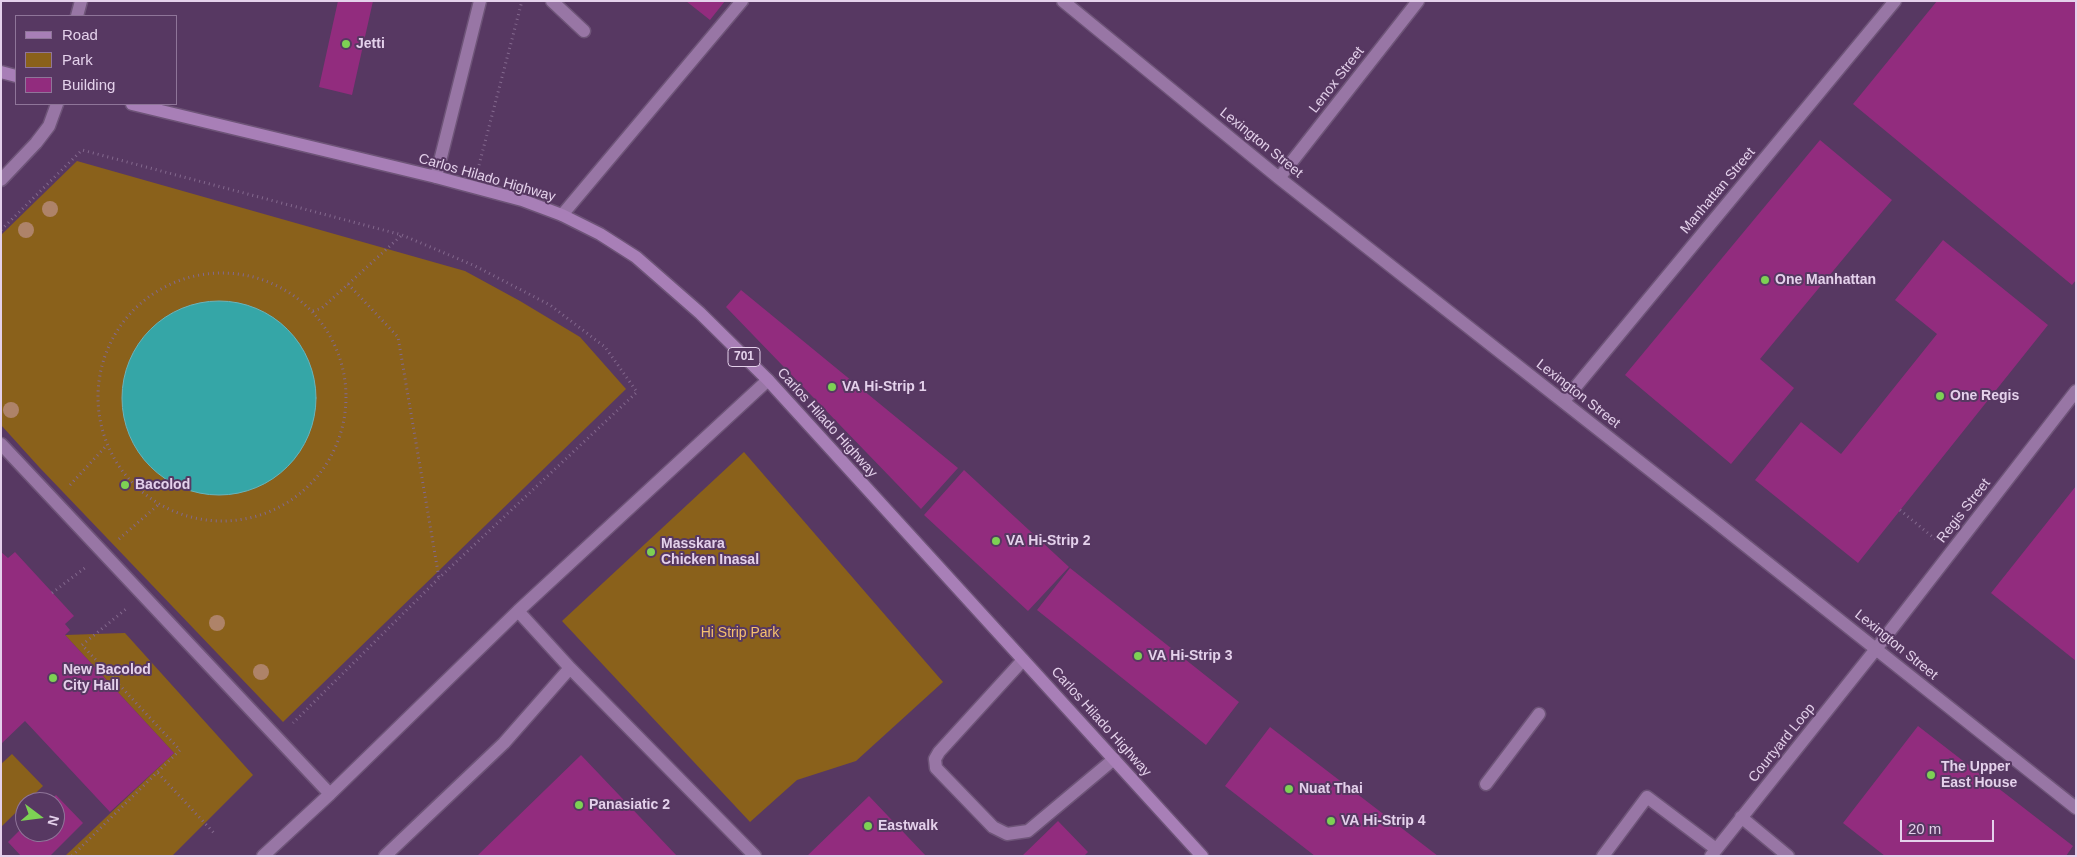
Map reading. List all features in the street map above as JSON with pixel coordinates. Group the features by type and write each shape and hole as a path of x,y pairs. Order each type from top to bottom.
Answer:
{"main road":[{"path":"1,72 15,76"},
{"name":"Carlos Hilado Highway","path":"136,105 474,186 522,200 562,215 600,234 636,257 700,313 768,380 1202,856"}],"street":[{"path":"77,15 81,1"},
{"path":"436,177 480,1"},
{"path":"552,1 584,31"},
{"path":"562,215 742,1"},
{"name":"Lexington Street","path":"1063,1 1280,178 2076,808"},
{"name":"Lenox Street","path":"1280,178 1418,1"},
{"name":"Manhattan Street","path":"1564,401 1895,1"},
{"path":"1,180 36,143 49,126 57,105"},
{"path":"263,856 330,794 518,611 768,380"},
{"name":"Regis Street","path":"1876,649 2076,391"},
{"path":"1,444 330,794"},
{"path":"518,611 570,668 755,856"},
{"name":"Courtyard Loop","path":"1713,853 1876,649"},
{"path":"1023,660 939,752 935,759 936,768 992,827 1007,834 1028,831 1114,759"},
{"path":"385,856 504,743 570,668"},
{"path":"1486,784 1539,714"},
{"path":"1603,856 1647,797 1713,853"},
{"path":"1741,817 1788,856"}],"path":[{"path":"474,186 522,1"},
{"path":"1,230 82,150 402,235 475,266 550,306 604,347 637,392 439,578 292,723"},
{"path":"313,311 322,308 402,235"},
{"path":"208,273 247,274 283,288 313,311 335,344 345,382 343,421 330,458 305,489 272,511 234,521 195,519 158,505 128,479 107,445 98,408 100,370 114,334 139,304 171,283 208,273"},
{"path":"348,284 398,336 439,578"},
{"path":"56,502 107,445"},
{"path":"1900,510 1951,552"},
{"path":"72,856 180,750 82,645 128,607"},
{"path":"158,773 214,833"}],"green space":[{"path":"77,161 465,271 580,337 626,389 283,722 1,425 1,235"},
{"name":"Hi Strip Park","path":"744,452 943,682 856,761 797,780 750,822 562,621"},
{"path":"125,633 253,775 172,856 65,856 174,753 65,635"},
{"path":"12,754 43,786 37,792 15,792 15,813 1,827 1,764"}],"shaded area":[{"path":"219,301 238,303 256,308 273,317 288,329 300,344 309,361 314,379 316,398 314,417 309,435 300,452 288,467 273,479 256,488 238,493 219,495 200,493 182,488 165,479 150,467 138,452 129,435 124,417 122,398 124,379 129,361 138,344 150,329 165,317 182,308 200,303"}],"building":[{"name":"Jetti","path":"338,1 373,1 352,95 319,87"},
{"path":"686,1 725,1 710,20"},
{"path":"1937,1 2076,1 2076,280 2072,285 1853,104"},
{"name":"One Manhattan","path":"1820,140 1892,200 1760,359 1794,388 1731,464 1625,375"},
{"name":"One Regis","path":"1943,240 2048,325 1858,563 1755,480 1801,422 1841,454 1937,334 1895,300"},
{"name":"VA Hi-Strip 1","path":"741,290 958,468 921,509 726,307"},
{"name":"VA Hi-Strip 2","path":"964,470 1069,567 1028,611 924,515"},
{"path":"2076,486 2076,661 1991,593"},
{"name":"New Bacolod City Hall","path":"1,552 8,558 15,552 74,616 65,624 70,630 65,635 174,753 110,812 25,721 1,744"},
{"name":"VA Hi-Strip 3","path":"1070,568 1239,702 1206,745 1037,610"},
{"name":"The Upper East House","path":"1918,726 2073,846 2066,856 1885,856 1843,823"},
{"name":"VA Hi-Strip 4","path":"1270,727 1438,856 1315,856 1225,786"},
{"name":"Panasiatic 2","path":"581,755 677,856 477,856"},
{"name":"Eastwalk","path":"869,796 926,856 807,856"},
{"path":"65,804 83,823 65,841"},
{"path":"1058,821 1088,852 1084,856 1022,856"},
{"path":"15,835 15,842 64,842 50,856 21,856 8,842"}],"place":[{"name":"Jetti","path":"346,44"},
{"name":"One Manhattan","path":"1765,280"},
{"name":"VA Hi-Strip 1","path":"832,387"},
{"name":"One Regis","path":"1940,396"},
{"name":"Bacolod","path":"125,485"},
{"name":"VA Hi-Strip 2","path":"996,541"},
{"name":"Masskara Chicken Inasal","path":"651,552"},
{"name":"VA Hi-Strip 3","path":"1138,656"},
{"name":"New Bacolod City Hall","path":"53,678"},
{"name":"The Upper East House","path":"1931,775"},
{"name":"Nuat Thai","path":"1289,789"},
{"name":"Panasiatic 2","path":"579,805"},
{"name":"VA Hi-Strip 4","path":"1331,821"},
{"name":"Eastwalk","path":"868,826"}]}
